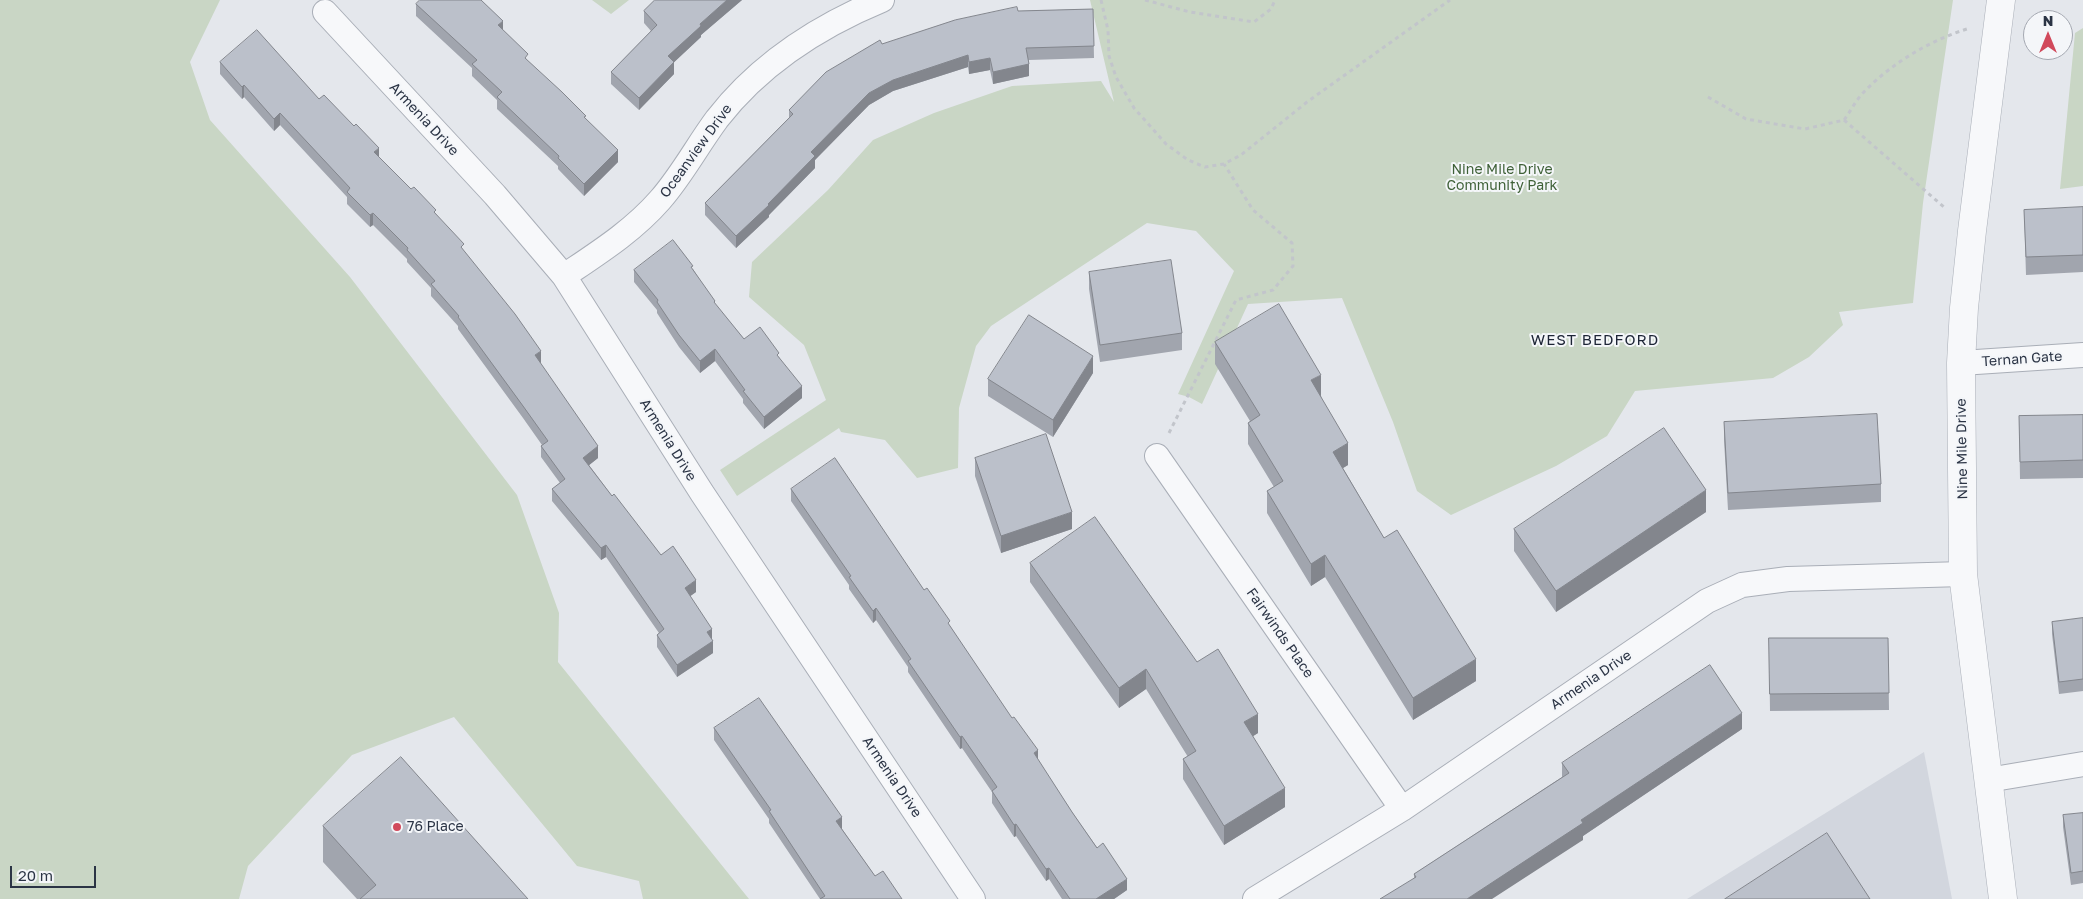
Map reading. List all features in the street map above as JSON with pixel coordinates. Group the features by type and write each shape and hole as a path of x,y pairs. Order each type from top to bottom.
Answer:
{"street":[{"name":"Oceanview Drive","path":"564,276 622,236 660,201 716,120 766,70 812,34 834,21 882,0"},
{"name":"Nine Mile Drive","path":"2000,9 1972,231 1964,308 1961,363 1963,574 2003,899"},
{"name":"Armenia Drive","path":"324,12 495,195 564,276 702,493 973,899"},
{"name":"Ternan Gate","path":"1961,363 2083,355"},
{"name":"Fairwinds Place","path":"1157,456 1402,809"},
{"name":"Armenia Drive","path":"1255,899 1402,809 1706,601 1742,585 1788,579 1963,574"},
{"path":"1988,780 2083,764"}],"path":[{"path":"1101,0 1108,30 1109,56 1116,77 1134,108 1166,144 1188,160 1205,166 1224,164 1241,155 1307,102 1450,0"},
{"path":"1145,0 1190,12 1254,22 1271,9 1275,0"},
{"path":"1708,97 1746,118 1805,129 1844,120 1861,95 1902,59 2000,9"},
{"path":"1844,120 1972,231"},
{"path":"1157,456 1236,300 1273,290 1293,266 1292,243 1253,210 1224,164"}],"shaded area":[{"path":"1924,752 1952,899 1687,899"}],"green space":[{"path":"0,0 220,0 190,62 210,120 350,277 517,495 559,613 558,662 749,899 643,899 639,881 577,866 454,717 352,755 248,866 239,899 0,899"},
{"path":"592,0 629,0 611,14"},
{"name":"Nine Mile Drive Community Park","path":"1090,0 1953,0 1923,203 1913,303 1839,312 1843,325 1809,357 1773,378 1635,391 1607,436 1556,466 1451,515 1417,491 1393,422 1342,298 1248,304 1202,404 1178,394 1234,271 1196,231 1147,223 991,326 976,346 959,408 958,468 917,478 885,440 841,432 839,428 737,496 720,470 826,400 804,345 749,297 752,262 828,190 873,140 934,113 1012,86 1101,81 1114,102"},
{"path":"2083,28 2083,186 2060,189 2073,60 2075,33"}],"building":[{"path":"420,0 481,0 503,21 498,25 528,54 525,58 562,92 586,116 584,117 618,150 584,184 558,158 559,156 497,97 502,92 472,64 477,60 416,4"},
{"path":"655,0 727,0 668,56 674,62 639,98 611,72 657,25 644,11"},
{"path":"1017,7 1018,11 1093,9 1094,46 1026,48 1029,64 993,72 990,58 969,62 968,55 893,80 869,93 811,152 815,156 769,205 736,236 705,203 793,114 789,110 826,72 880,40 882,44 955,20"},
{"path":"257,30 319,99 324,95 354,126 356,124 379,148 374,152 411,189 414,187 464,244 461,247 515,314 541,351 535,355 598,446 583,458 612,496 614,494 661,555 673,546 696,580 685,588 712,629 707,632 713,641 677,665 657,635 664,629 606,545 601,548 552,489 565,479 541,446 548,441 459,316 431,284 435,281 407,250 408,248 373,213 370,215 347,192 350,188 280,113 274,119 244,85 242,87 220,62"},
{"path":"2083,207 2083,255 2026,257 2024,210"},
{"path":"673,240 693,266 691,267 714,302 744,339 760,327 779,353 777,355 802,386 764,417 743,391 745,390 715,349 700,361 679,335 657,302 658,300 634,270"},
{"path":"1171,260 1182,333 1100,345 1089,272"},
{"path":"1279,304 1321,375 1311,380 1348,443 1333,452 1384,538 1397,530 1476,659 1413,698 1325,555 1311,564 1267,491 1283,481 1248,423 1260,415 1215,342"},
{"path":"1029,315 1093,356 1053,420 988,379"},
{"path":"1877,414 1881,484 1728,493 1724,422"},
{"path":"2083,415 2083,460 2020,462 2019,416"},
{"path":"1664,428 1706,490 1556,591 1514,529"},
{"path":"1046,434 1072,512 1001,536 975,458"},
{"path":"835,458 924,590 927,588 950,621 948,623 1012,718 1014,717 1038,750 1034,753 1072,812 1097,848 1103,843 1127,879 1096,899 1070,899 1049,868 1046,869 992,791 997,787 908,661 911,659 876,608 873,611 849,577 851,576 791,489"},
{"path":"1095,517 1197,662 1218,649 1258,714 1244,722 1285,788 1224,826 1183,759 1196,751 1146,669 1119,688 1030,563"},
{"path":"2083,618 2083,679 2059,682 2052,622"},
{"path":"1769,638 1888,638 1889,693 1770,694"},
{"path":"1710,665 1742,713 1581,820 1583,823 1467,899 1380,899 1416,877 1414,874 1569,773 1562,763"},
{"path":"759,698 842,817 836,821 875,876 883,871 902,899 820,899 825,896 769,811 771,810 714,728"},
{"path":"401,757 528,899 360,899 376,885 323,826"},
{"path":"2083,813 2083,871 2071,873 2063,815"},
{"path":"1827,833 1870,899 1725,899"}],"place":[{"name":"76 Place","path":"397,827"}],"district":[{"name":"WEST BEDFORD","path":"1595,340"}]}
